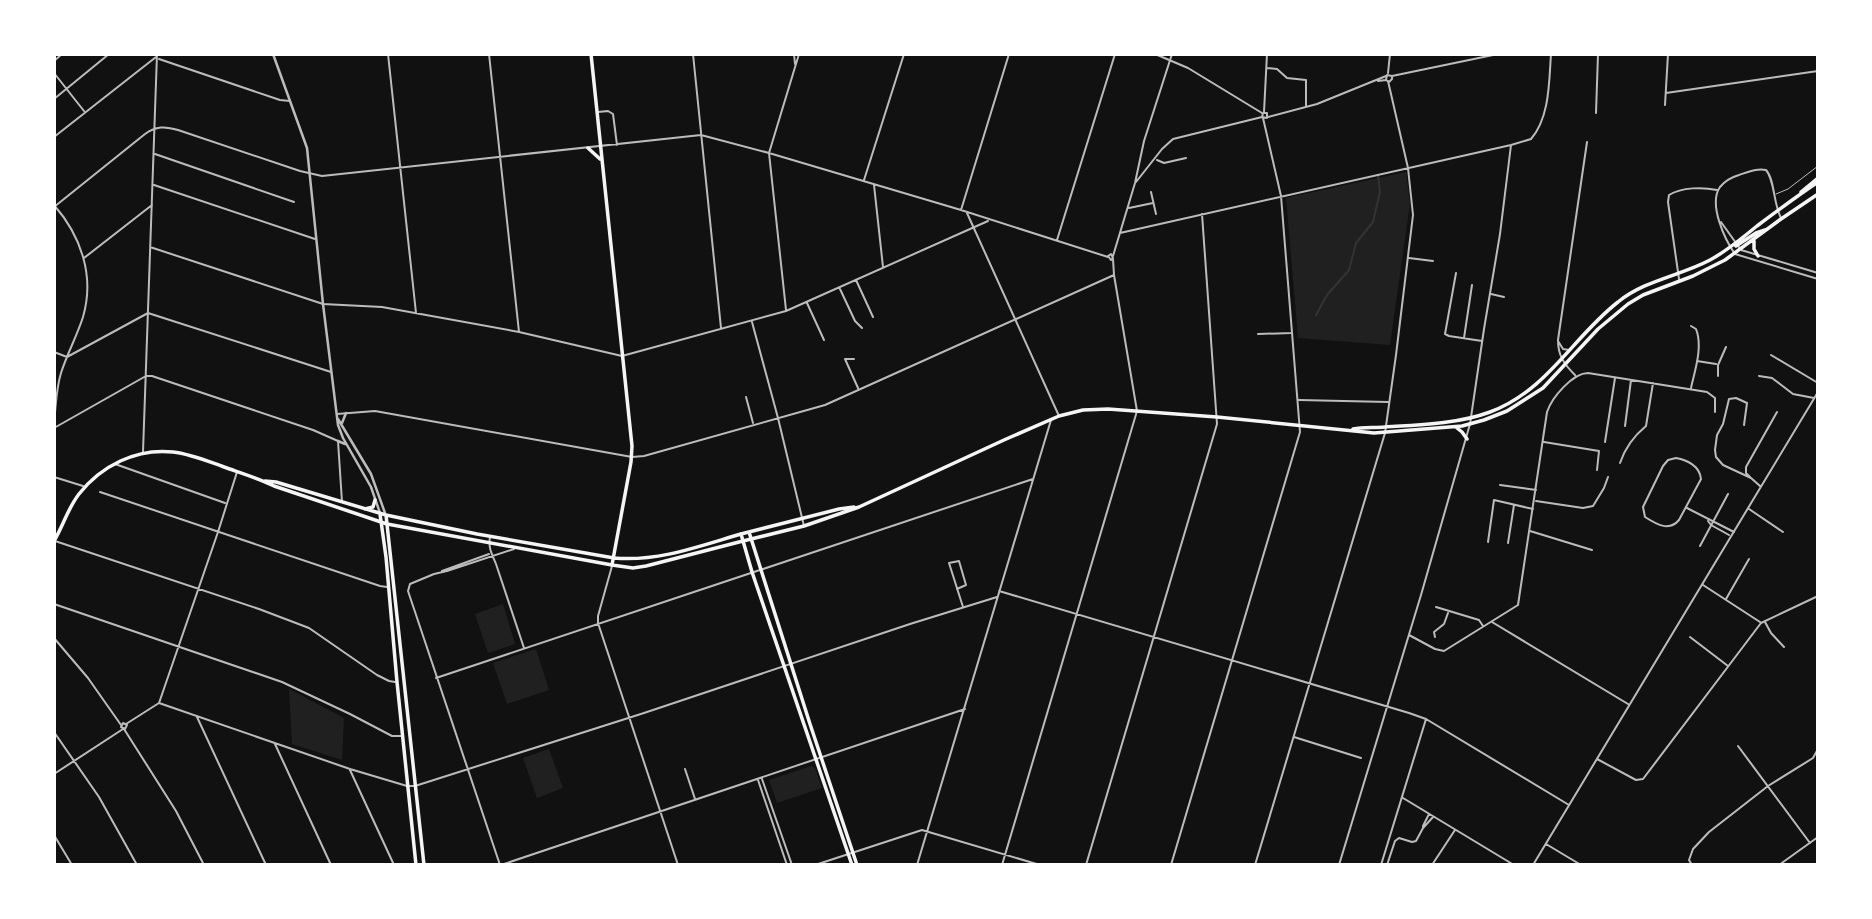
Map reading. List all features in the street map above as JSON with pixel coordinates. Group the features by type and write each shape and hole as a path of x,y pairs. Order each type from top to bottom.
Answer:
{"main road":[{"path":"591,54 632,457 612,565"},
{"path":"588,148 602,160"},
{"path":"1737,244 1818,180"},
{"path":"1385,430 1471,418 1492,411 1522,394 1564,362 1622,308 1643,295 1706,270 1735,254 1816,194"},
{"path":"54,541 71,506 85,486 114,464 143,453 174,452 195,457 384,523 633,568 804,526 859,507 1059,416 1095,408 1351,429 1455,427 1507,411 1530,398 1552,380 1572,349 1602,316 1627,295 1704,263 1767,229"},
{"path":"1755,239 1754,249 1758,256"},
{"path":"1455,427 1467,439"},
{"path":"263,481 276,482 386,515 490,536 632,559 662,556 839,509 859,507"},
{"path":"362,509 371,508 375,500"},
{"path":"380,513 389,537 424,865"},
{"path":"386,515 384,523 387,587 416,865"},
{"path":"389,537 393,530 404,527"},
{"path":"749,532 852,865"},
{"path":"741,534 819,759"},
{"path":"850,853 857,865"}],"street":[{"path":"54,61 62,54"},
{"path":"54,99 110,54"},
{"path":"273,54 305,139 336,415 340,431 371,487 380,513"},
{"path":"388,54 416,313"},
{"path":"489,54 519,332"},
{"path":"693,54 721,329"},
{"path":"794,54 795,67"},
{"path":"786,311 769,153 799,54"},
{"path":"864,182 904,54"},
{"path":"961,210 1009,54"},
{"path":"1057,240 1115,54"},
{"path":"1155,54 1202,76 1265,115"},
{"path":"1002,865 1137,411 1110,257 1128,208 1144,141 1172,54"},
{"path":"1171,865 1300,425 1281,196 1266,127 1267,54"},
{"path":"1255,865 1385,430 1413,215 1408,168 1390,90 1390,54"},
{"path":"1135,183 1170,141 1179,137 1306,107 1377,80 1498,54"},
{"path":"1120,233 1511,145 1533,137 1547,97 1551,54"},
{"path":"1596,113 1598,54"},
{"path":"1665,105 1668,54"},
{"path":"1469,55 1469,60"},
{"path":"157,56 280,100 291,101"},
{"path":"54,137 157,56"},
{"path":"143,453 157,56"},
{"path":"1266,68 1279,70 1285,78 1306,80 1306,107"},
{"path":"1666,93 1818,71"},
{"path":"54,73 85,112"},
{"path":"597,112 608,111 613,114 617,145"},
{"path":"54,422 59,379 86,301 87,273 72,229 55,206 156,128 178,130 311,175 322,176 701,135 961,210 1110,257"},
{"path":"1576,376 1564,362 1558,340 1587,142"},
{"path":"1339,865 1467,439 1500,234 1511,145"},
{"path":"154,154 294,202"},
{"path":"1155,158 1164,163 1186,158"},
{"path":"1781,219 1770,174 1762,169 1729,179 1718,190 1720,228 1735,254 1818,279"},
{"path":"152,184 316,239"},
{"path":"874,185 883,268"},
{"path":"1679,281 1669,195 1684,189 1718,190"},
{"path":"1151,192 1156,214"},
{"path":"1128,208 1153,203"},
{"path":"84,259 152,205"},
{"path":"967,212 1059,416"},
{"path":"1086,865 1216,430 1202,214"},
{"path":"150,247 323,304 382,307 519,332 622,356 786,311 989,220"},
{"path":"1719,221 1741,250 1818,273"},
{"path":"1409,258 1433,261"},
{"path":"1456,273 1445,332 1447,336 1482,341"},
{"path":"336,415 364,411 385,412 632,457 644,456 825,405 1114,275"},
{"path":"856,281 873,317"},
{"path":"1464,339 1472,285"},
{"path":"839,288 855,321 862,328"},
{"path":"1490,293 1504,298"},
{"path":"807,302 824,340"},
{"path":"54,352 67,357 148,313 331,372"},
{"path":"752,321 804,526"},
{"path":"1691,326 1698,334 1691,389"},
{"path":"1258,334 1292,333"},
{"path":"1558,340 1563,349 1572,349"},
{"path":"1718,376 1718,365 1726,347"},
{"path":"1771,355 1818,383"},
{"path":"854,359 845,359 859,389"},
{"path":"1696,361 1718,365"},
{"path":"1409,635 1444,651 1520,603 1549,406 1576,376 1585,372 1707,392 1714,396 1716,401 1715,412"},
{"path":"54,428 146,376 313,430 349,449"},
{"path":"1759,376 1772,378 1793,394 1814,398"},
{"path":"1605,442 1615,377"},
{"path":"1625,426 1631,379"},
{"path":"1620,463 1637,433 1646,426 1653,382"},
{"path":"1533,865 1818,392"},
{"path":"746,397 754,425"},
{"path":"1744,425 1747,403 1737,398 1729,399 1723,424 1717,435 1715,453 1723,465 1751,478"},
{"path":"1298,400 1389,402"},
{"path":"1761,486 1746,473 1746,467 1777,412"},
{"path":"342,425 345,413"},
{"path":"336,415 377,485 386,515"},
{"path":"917,865 1051,420"},
{"path":"338,441 342,503"},
{"path":"1543,442 1598,450 1597,470"},
{"path":"1672,459 1682,459 1697,467 1700,472 1700,479 1686,507 1677,523 1669,527 1648,519 1642,511 1665,463 1672,459"},
{"path":"114,464 227,503"},
{"path":"54,774 159,703 237,471"},
{"path":"54,477 85,486"},
{"path":"1534,501 1583,508 1593,506 1608,477"},
{"path":"436,678 1033,479"},
{"path":"1500,485 1536,490"},
{"path":"100,492 387,587"},
{"path":"1700,546 1728,494"},
{"path":"1488,542 1494,500 1533,509"},
{"path":"1508,543 1514,504"},
{"path":"1686,507 1734,532"},
{"path":"1748,508 1783,532"},
{"path":"1708,520 1711,525 1731,536"},
{"path":"1530,531 1592,550"},
{"path":"490,536 491,555 524,648"},
{"path":"54,541 309,628 377,675 397,682"},
{"path":"516,548 410,584 408,591 500,865 965,709"},
{"path":"1726,600 1749,559"},
{"path":"957,589 966,585 959,561 956,560 949,563 962,607"},
{"path":"612,565 598,623 678,865"},
{"path":"1702,584 1763,622 1784,647"},
{"path":"999,592 1426,719 1569,805"},
{"path":"1596,759 1636,780 1643,779 1763,622 1818,596"},
{"path":"159,703 350,769 415,786 997,597"},
{"path":"54,604 282,682 392,736 402,736"},
{"path":"1436,607 1479,620 1484,627"},
{"path":"1435,637 1434,632 1444,624 1449,611"},
{"path":"1492,622 1629,705"},
{"path":"1690,637 1729,666"},
{"path":"54,638 124,726 176,811 204,865"},
{"path":"197,716 266,865"},
{"path":"1381,865 1426,719"},
{"path":"54,732 99,797 137,865"},
{"path":"1293,737 1361,758"},
{"path":"275,743 331,865"},
{"path":"1738,746 1810,843"},
{"path":"1692,865 1689,860 1690,853 1706,835 1768,786 1813,758 1818,749"},
{"path":"350,769 394,865"},
{"path":"685,769 696,800"},
{"path":"762,778 792,865"},
{"path":"758,779 787,865"},
{"path":"1402,798 1514,865"},
{"path":"1423,828 1429,813"},
{"path":"1387,865 1396,839 1415,842 1433,816"},
{"path":"775,830 779,828"},
{"path":"1432,865 1455,829"},
{"path":"815,865 915,831 928,830 1040,865"},
{"path":"54,835 72,865"},
{"path":"1780,865 1818,837"},
{"path":"1546,844 1581,865"}],"lane":[{"path":"1773,194 1788,189 1818,166"}],"shaded area":[{"path":"1406,172 1410,204 1390,345 1298,338 1286,198"},
{"path":"503,604 515,644 488,653 475,614"},
{"path":"536,649 549,690 507,704 493,663"},
{"path":"289,689 344,718 342,760 292,744"},
{"path":"549,749 563,788 537,798 523,758"},
{"path":"811,766 815,768 822,788 777,803 769,780"}],"waterway":[{"path":"1316,315 1327,295 1349,270 1356,243 1373,222 1380,192 1378,175"}]}
